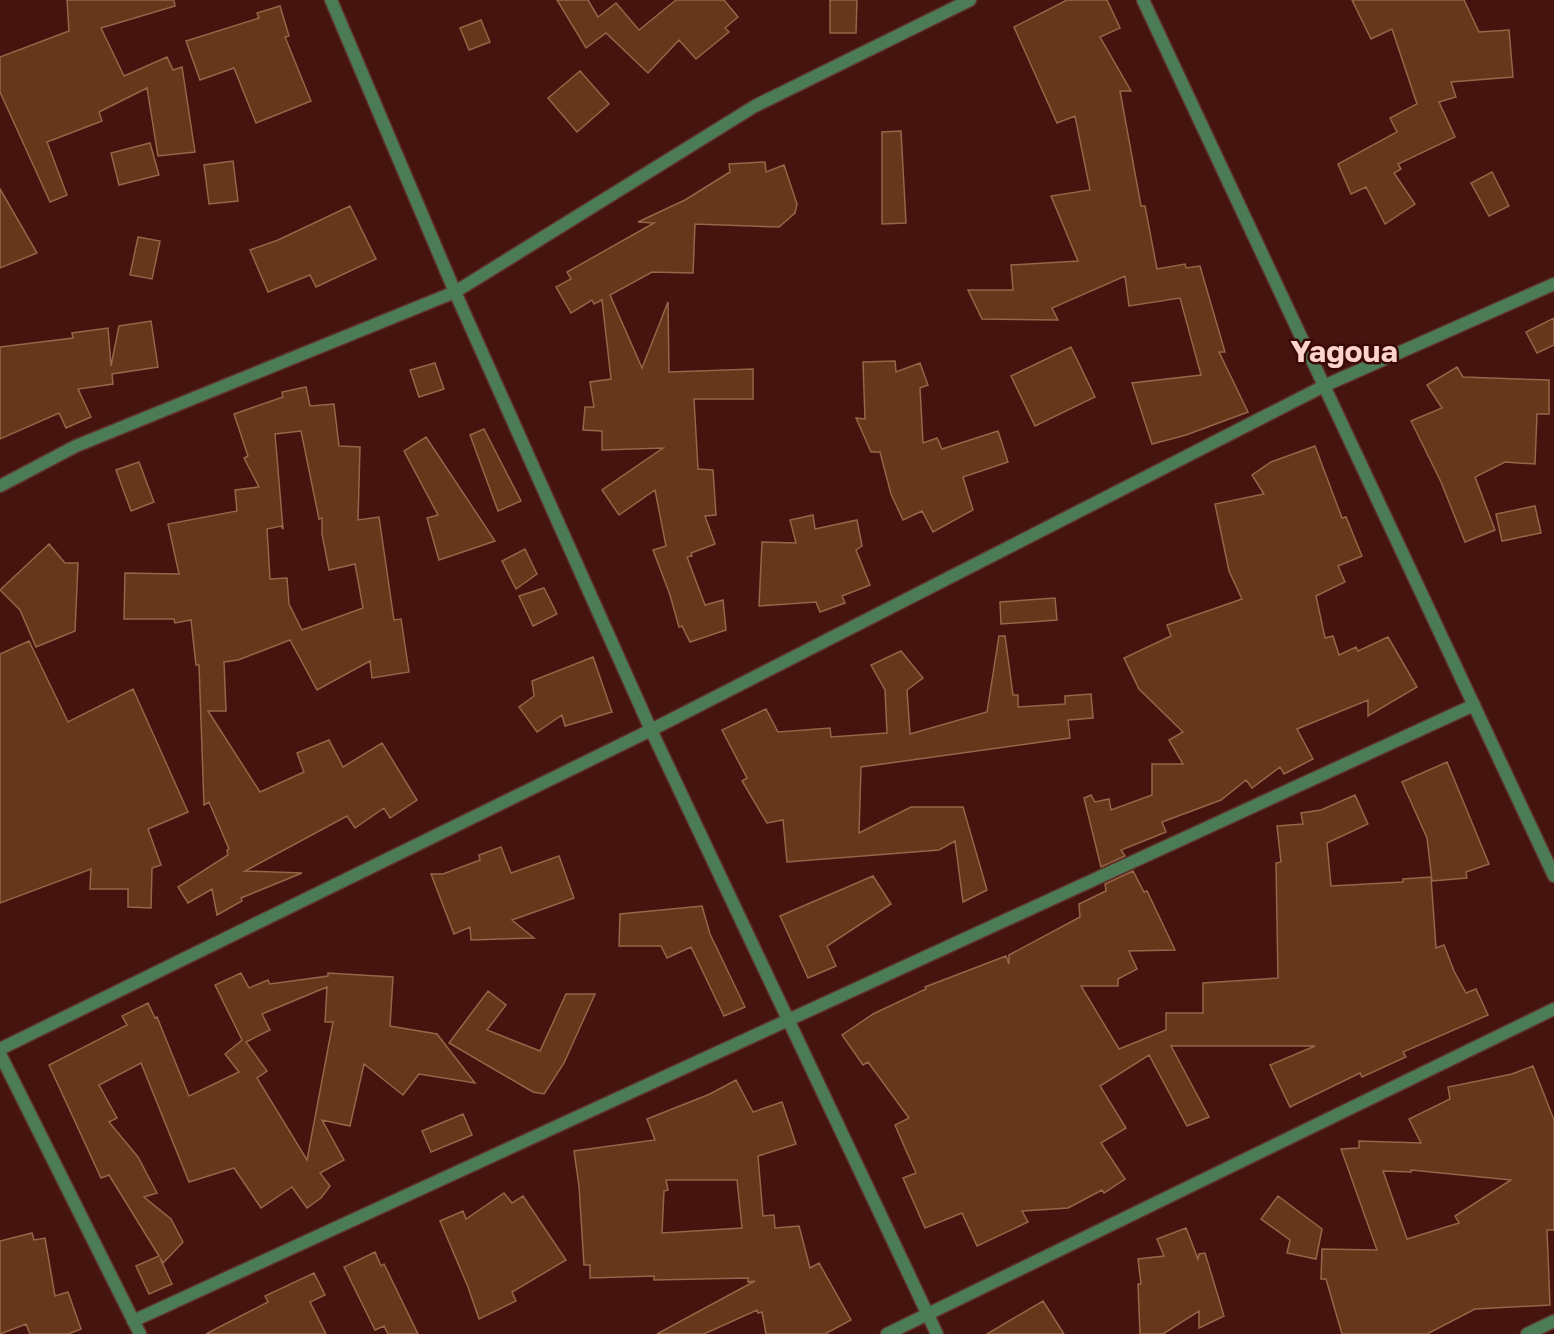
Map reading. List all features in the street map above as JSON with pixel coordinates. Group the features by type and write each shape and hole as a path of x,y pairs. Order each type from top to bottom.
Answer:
{"street":[{"path":"331,0 455,292 651,730 937,1334"},
{"path":"0,486 76,446 455,292 755,106 970,0"},
{"path":"1143,0 1326,385 1554,876"},
{"path":"0,1049 651,730 1326,385 1554,284"},
{"path":"133,1321 1474,705"},
{"path":"887,1334 1554,1009"},
{"path":"0,1054 140,1334"},
{"path":"1527,1334 1554,1321"}],"building":[{"path":"67,0 174,0 175,6 101,28 124,76 167,57 173,70 182,67 195,152 158,156 147,88 99,112 102,121 47,142 67,195 50,202 0,92 0,57 69,31"},
{"path":"557,0 588,0 598,17 616,3 639,30 676,0 724,0 738,17 725,28 729,32 696,59 679,40 648,73 606,33 586,48"},
{"path":"830,0 857,0 856,33 830,33"},
{"path":"1067,0 1107,0 1120,28 1100,37 1131,91 1120,91 1141,206 1145,206 1157,269 1185,264 1186,268 1200,266 1225,352 1219,352 1248,412 1186,435 1152,444 1132,383 1201,375 1180,298 1129,306 1125,276 1052,308 1058,320 982,319 968,290 1013,290 1011,265 1078,261 1051,196 1090,190 1075,116 1057,123 1014,27"},
{"path":"1352,0 1464,0 1479,32 1509,30 1513,77 1451,82 1456,97 1439,102 1455,137 1398,164 1401,169 1394,173 1415,204 1385,224 1366,187 1351,194 1338,164 1397,132 1390,118 1417,104 1392,29 1371,39"},
{"path":"280,6 289,36 285,37 311,101 256,123 234,68 200,80 186,41 259,18 257,13"},
{"path":"481,20 490,42 469,50 460,28"},
{"path":"580,71 609,104 577,132 548,98"},
{"path":"901,131 906,223 882,224 882,132"},
{"path":"150,143 159,175 119,185 111,153"},
{"path":"233,161 238,201 209,204 204,165"},
{"path":"765,162 766,172 784,165 797,204 795,213 779,227 695,224 693,273 652,272 610,295 642,368 668,302 669,372 753,369 753,399 694,399 698,469 713,470 716,515 705,516 715,544 691,553 692,556 687,557 705,605 723,600 726,630 690,642 682,626 679,627 653,550 666,546 655,490 619,515 602,490 663,448 602,450 602,431 583,430 585,407 594,407 590,382 611,379 602,300 594,304 592,300 571,313 556,287 571,279 567,272 654,223 638,222 685,200 730,172 729,164"},
{"path":"1492,172 1509,206 1489,216 1471,183"},
{"path":"0,189 37,253 0,268"},
{"path":"350,206 376,259 316,287 310,275 268,292 250,250 278,240"},
{"path":"138,237 160,241 152,279 130,275"},
{"path":"1554,318 1554,345 1537,353 1526,332"},
{"path":"151,321 158,367 112,374 113,384 78,389 91,417 66,428 59,413 0,439 0,347 73,338 72,333 108,328 111,366 119,326"},
{"path":"1071,347 1095,397 1035,426 1011,376"},
{"path":"895,361 896,372 920,363 928,385 920,388 923,443 937,438 942,449 998,431 1008,462 963,477 973,510 933,532 922,511 903,520 891,494 880,452 871,452 856,418 865,419 863,362"},
{"path":"435,363 444,389 419,397 410,370"},
{"path":"1457,367 1463,377 1549,380 1549,414 1537,414 1535,464 1505,462 1475,477 1495,530 1465,542 1441,482 1411,421 1442,408 1427,385"},
{"path":"306,387 310,406 334,404 339,446 360,447 358,520 379,517 394,620 401,619 409,672 372,678 370,661 317,690 290,640 238,660 224,662 226,711 208,711 260,792 304,772 297,753 329,740 343,767 382,743 417,800 390,818 384,808 355,828 347,816 245,871 302,873 241,898 242,901 217,915 212,889 188,903 178,887 228,855 227,850 229,849 209,802 204,805 199,665 196,665 191,620 175,623 174,619 124,619 125,573 179,574 168,524 237,511 235,490 259,487 244,458 248,456 234,414 283,397 282,392","holes":["301,431 319,519 322,518 322,534 329,570 355,564 363,608 302,630 289,604 287,578 270,579 267,529 281,526 283,529 275,434"]},
{"path":"484,429 521,501 498,511 470,435"},
{"path":"426,437 495,541 439,560 427,518 438,515 404,451"},
{"path":"1315,446 1342,518 1346,517 1362,556 1338,566 1345,582 1316,596 1325,638 1333,636 1339,655 1356,647 1358,651 1388,637 1417,687 1368,716 1368,700 1297,729 1313,759 1284,774 1280,767 1252,788 1246,780 1221,800 1162,822 1166,832 1121,850 1125,856 1101,867 1084,798 1091,795 1095,802 1109,799 1111,810 1152,795 1152,764 1183,764 1169,740 1183,732 1139,689 1124,658 1171,636 1167,625 1242,599 1229,571 1215,504 1264,494 1252,475 1271,462"},
{"path":"139,462 154,502 131,511 116,470"},
{"path":"1535,506 1541,533 1502,541 1496,514"},
{"path":"813,515 815,529 857,520 862,546 856,550 870,585 842,596 845,603 820,612 816,602 759,606 762,542 796,543 790,520"},
{"path":"49,544 65,563 78,563 75,631 36,647 20,610 0,590"},
{"path":"525,549 537,574 516,589 502,561"},
{"path":"544,588 557,614 533,626 519,596"},
{"path":"1055,598 1057,620 1001,624 1000,602"},
{"path":"999,636 1005,636 1013,695 1018,695 1018,707 1065,704 1065,696 1091,694 1093,718 1068,720 1070,738 861,767 859,833 911,807 963,807 987,890 963,902 955,841 939,850 787,862 783,820 767,823 742,781 747,778 722,730 766,709 778,732 830,728 831,737 887,733 885,690 871,665 901,651 923,678 907,690 910,734 987,712"},
{"path":"29,641 68,722 133,689 188,812 148,829 161,865 152,868 151,908 128,907 128,889 90,889 91,869 0,903 0,654"},
{"path":"593,657 612,712 565,726 562,715 537,732 519,707 534,696 532,681"},
{"path":"1447,762 1489,864 1466,872 1467,878 1432,881 1427,838 1402,782"},
{"path":"1355,795 1368,824 1327,843 1331,886 1403,882 1403,879 1431,877 1436,948 1444,945 1466,993 1476,989 1488,1015 1403,1052 1406,1057 1362,1077 1360,1073 1290,1107 1270,1065 1315,1046 1171,1046 1209,1117 1187,1126 1149,1055 1100,1086 1126,1128 1101,1143 1125,1179 1104,1193 1102,1190 1068,1208 1022,1211 1028,1222 977,1246 962,1213 925,1228 903,1178 916,1173 895,1125 909,1118 868,1062 863,1065 842,1035 873,1014 926,989 925,987 1006,956 1009,964 1009,955 1080,917 1079,904 1106,891 1105,884 1133,871 1144,892 1147,891 1175,950 1129,951 1137,969 1118,979 1118,986 1081,986 1119,1049 1166,1030 1166,1013 1203,1013 1203,983 1278,978 1276,863 1281,862 1277,826 1303,824 1301,813 1321,810"},
{"path":"501,847 511,873 559,856 574,898 512,920 534,938 471,940 470,927 454,934 431,874 443,874 480,860 479,855"},
{"path":"873,876 891,904 827,946 836,966 808,978 780,916"},
{"path":"702,906 710,934 745,1007 724,1016 691,947 667,958 661,946 619,946 620,914"},
{"path":"241,973 249,988 268,980 270,984 328,976 328,973 393,977 390,1026 437,1034 475,1083 419,1074 403,1095 364,1064 350,1126 322,1120 344,1160 320,1173 330,1186 321,1198 307,1208 292,1187 261,1208 234,1168 189,1182 141,1063 99,1085 117,1118 109,1122 138,1157 157,1193 144,1197 171,1219 183,1242 163,1263 160,1258 172,1284 149,1294 136,1266 159,1256 109,1175 101,1178 49,1065 127,1025 122,1016 148,1003 155,1018 157,1017 189,1096 239,1072 225,1054 242,1040 215,985","holes":["327,987 325,1022 333,1022 307,1160 257,1078 267,1071 246,1042 270,1030 262,1014"]},
{"path":"488,991 506,1005 487,1030 540,1051 566,994 595,994 564,1063 544,1094 533,1092 449,1043"},
{"path":"1533,1066 1554,1120 1554,1230 1547,1230 1550,1305 1475,1309 1427,1334 1342,1334 1326,1279 1321,1279 1322,1249 1377,1250 1341,1149 1359,1148 1359,1141 1421,1143 1409,1119 1450,1099 1448,1087 1512,1074","holes":["1411,1170 1511,1180 1455,1216 1459,1223 1407,1239 1383,1171 1411,1172"]},
{"path":"736,1080 753,1112 782,1102 796,1144 758,1156 763,1216 774,1215 775,1228 799,1226 810,1268 819,1263 851,1320 825,1334 766,1334 762,1312 758,1313 757,1310 704,1334 657,1334 755,1281 748,1282 748,1278 654,1280 654,1276 590,1278 590,1265 584,1265 579,1186 574,1151 655,1140 647,1119 710,1094","holes":["666,1180 737,1180 742,1228 662,1233 664,1191 668,1190"]},
{"path":"463,1114 472,1135 431,1152 422,1131"},
{"path":"504,1193 512,1203 523,1196 566,1260 512,1292 516,1301 479,1319 440,1221 463,1211 466,1219"},
{"path":"1278,1196 1322,1229 1316,1259 1287,1253 1290,1240 1261,1219"},
{"path":"1186,1228 1198,1259 1199,1254 1205,1253 1224,1316 1199,1328 1199,1311 1163,1334 1140,1334 1138,1284 1141,1284 1138,1259 1164,1256 1157,1239"},
{"path":"32,1233 34,1240 45,1238 55,1296 68,1292 81,1329 68,1334 30,1334 26,1324 0,1334 0,1241"},
{"path":"375,1252 381,1266 384,1264 418,1334 388,1334 384,1326 375,1330 344,1267"},
{"path":"314,1273 325,1295 310,1302 326,1334 206,1334 268,1302 265,1296"},
{"path":"1043,1301 1064,1334 987,1334"}],"district":[{"name":"Yagoua","path":"1344,351"}]}
